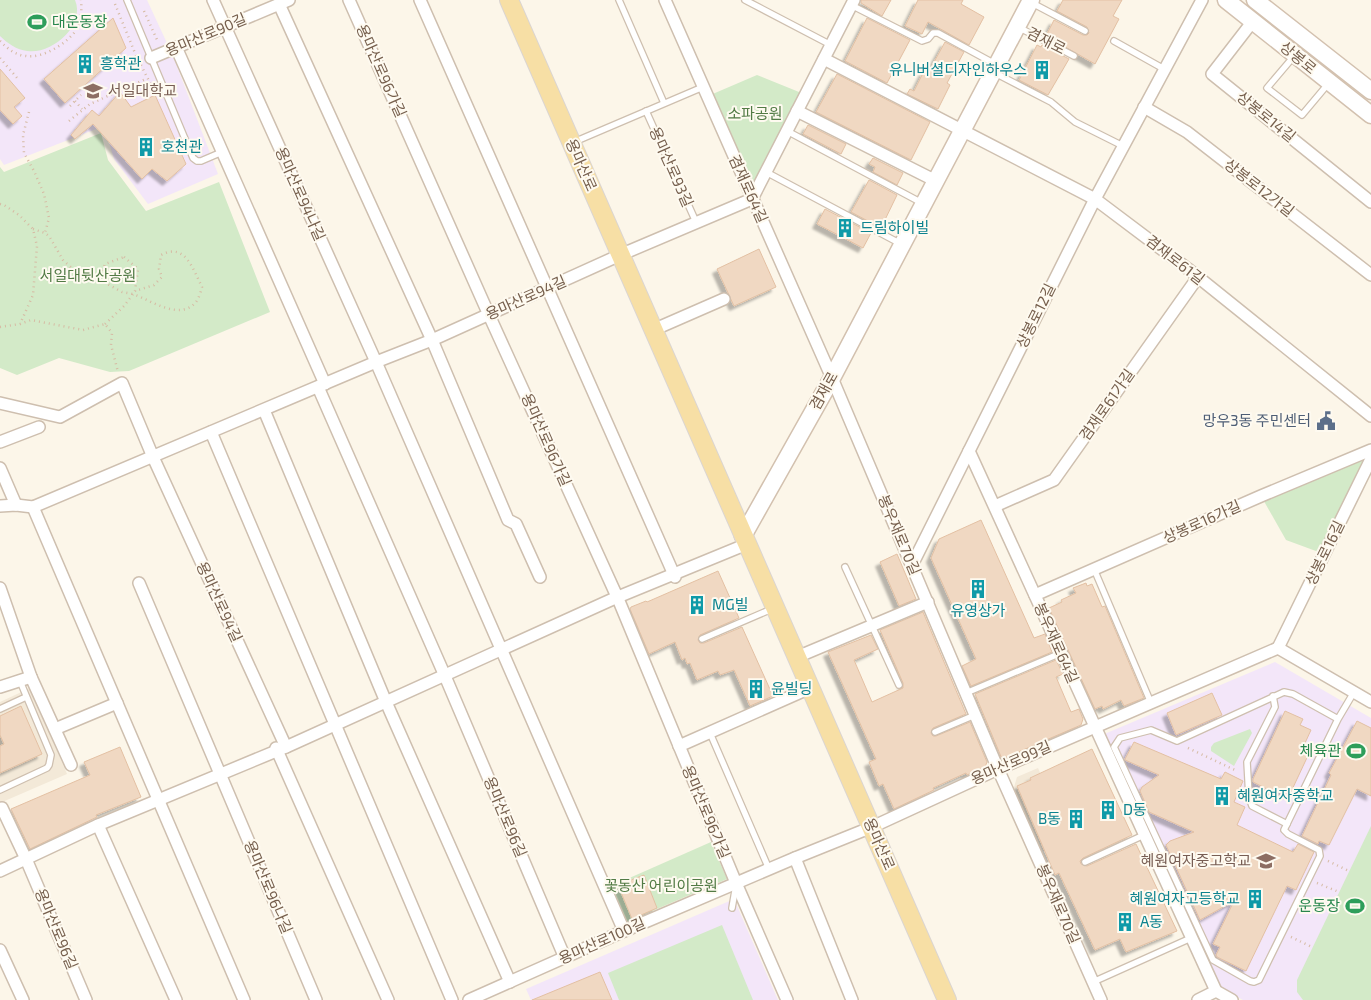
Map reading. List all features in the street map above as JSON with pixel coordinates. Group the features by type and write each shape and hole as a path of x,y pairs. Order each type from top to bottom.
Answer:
{"main road":[{"name":"용마산로","path":"509,0 948,1000"},
{"name":"상봉로","path":"1226,0 1371,115"},
{"name":"상봉로","path":"1255,0 1371,91"},
{"name":"겸재로","path":"745,540 1030,1"}],"street":[{"name":"용마산로94나길","path":"213,0 376,362"},
{"name":"용마산로96가길","path":"349,0 488,315 617,598 736,883"},
{"path":"420,0 546,289 675,576"},
{"name":"겸재로64길","path":"665,0 832,378"},
{"name":"상봉로12길","path":"912,565 1095,199 1202,0"},
{"name":"용마산로90길","path":"151,58 284,2"},
{"path":"284,2 432,340 508,520 516,524 540,577"},
{"path":"752,198 852,3"},
{"name":"상봉로14길","path":"1253,22 1212,74 1371,202"},
{"path":"176,47 445,676"},
{"path":"824,59 963,129"},
{"name":"상봉로12가길","path":"1144,107 1188,132 1371,276"},
{"path":"797,111 936,181"},
{"name":"겸재로61길","path":"963,129 1095,199 1198,277 1371,416"},
{"name":"용마산로93길","path":"620,255 752,198"},
{"name":"용마산로94길","path":"0,506 33,507 432,340 620,255"},
{"name":"겸재로61가길","path":"994,506 1054,480 1198,277"},
{"path":"653,330 724,299"},
{"path":"376,362 624,931"},
{"name":"봉우재로70길","path":"832,378 998,769 1101,1000"},
{"name":"용마산로94길","path":"122,383 388,1000"},
{"path":"0,403 60,417 122,383"},
{"path":"264,410 386,702 510,982"},
{"path":"0,442 39,427"},
{"path":"211,432 452,1000"},
{"name":"상봉로16가길","path":"1035,595 1371,450"},
{"name":"봉우재로64길","path":"969,451 1216,992"},
{"name":"상봉로16길","path":"1278,648 1371,459"},
{"path":"0,468 16,505"},
{"path":"33,507 244,1000"},
{"path":"0,870 98,825 445,676 617,598 675,576 745,540"},
{"path":"139,583 220,774"},
{"path":"0,588 31,677 71,765"},
{"path":"797,657 928,602"},
{"path":"1278,648 1371,702"},
{"name":"용마산로99길","path":"872,827 998,769 1278,648"},
{"name":"용마산로96길","path":"445,676 565,958"},
{"path":"0,687 31,677"},
{"path":"679,746 810,688"},
{"path":"55,729 117,703"},
{"name":"용마산로96나길","path":"220,774 316,1000"},
{"name":"용마산로96길","path":"1,809 26,859 86,1000"},
{"path":"98,825 176,1000"},
{"name":"용마산로100길","path":"469,1000 624,931 872,827"},
{"path":"795,858 852,1000"},
{"path":"736,883 787,1000"},
{"path":"0,950 23,1000"},
{"path":"1198,1000 1216,992 1232,1000"}],"lane":[{"path":"127,0 195,160 201,161 222,152"},
{"path":"619,0 664,103"},
{"path":"745,0 831,45"},
{"name":"겸재로","path":"1030,1 1085,31"},
{"path":"852,3 922,41 928,39 933,33 938,33 1051,102 1075,122 1123,146"},
{"name":"겸재로","path":"1017,26 1074,56"},
{"path":"1114,41 1164,69"},
{"path":"1295,55 1267,88 1302,115 1329,82"},
{"name":"용마산로93길","path":"571,143 703,87"},
{"name":"용마산로93길","path":"646,111 696,222"},
{"path":"787,131 924,204"},
{"path":"766,172 902,245"},
{"path":"845,567 899,685"},
{"path":"1094,569 1151,703"},
{"path":"702,639 774,607"},
{"path":"966,693 1061,653"},
{"path":"0,790 46,768 51,760 51,755 20,681"},
{"path":"1338,719 1293,694 1284,692 1181,739 1174,740 1154,730 1148,730 1120,738 1114,748 1213,960 1250,981 1257,982 1320,856 1319,850 1284,830 1338,719 1354,692"},
{"path":"1273,696 1274,707 1247,762 1248,798 1252,806 1287,824"},
{"path":"0,709 26,697"},
{"path":"935,732 975,715"},
{"path":"710,733 769,869"},
{"path":"1085,862 1144,836"},
{"path":"732,908 736,883"},
{"path":"1093,982 1191,938"}],"path":[{"path":"0,41 14,53 27,57 38,56 50,51 76,30 82,9 82,0"},
{"path":"70,121 82,109 146,79 115,4"},
{"path":"143,9 158,44"},
{"path":"0,58 18,79"},
{"path":"70,106 82,95"},
{"path":"75,100 82,109"},
{"path":"29,112 23,134 24,152 44,194 49,218 45,233"},
{"path":"0,204 19,215 33,229 45,233 56,246 64,260 75,270 100,280 122,292 134,292 154,285 162,277 160,269 161,255 169,250 184,256 190,263 202,287 198,301 187,309 175,311 134,292"},
{"path":"20,324 33,295 37,246 33,229"},
{"path":"0,327 31,320 83,330 106,324 124,306 134,292 138,268 124,257 105,264 100,280"},
{"path":"106,324 112,333 111,345 122,383"},
{"path":"1181,739 1188,748 1238,772 1247,771"},
{"path":"1320,856 1349,871"},
{"path":"1309,879 1339,892"},
{"path":"1282,934 1312,947"}],"shaded area":[{"name":"서일대학교","path":"0,0 147,0 173,56 218,174 148,204 114,159 104,126 4,165 0,159"},
{"name":"혜원여자중고학교","path":"1275,662 1371,718 1371,1000 1243,1000 1219,987 1102,735"},
{"path":"30,688 67,774 0,803 0,702"},
{"path":"1038,768 1069,839 1043,851 1014,787 1017,777"},
{"path":"734,899 778,1000 531,1000 526,989"}],"green space":[{"name":"대운동장","path":"0,0 75,0 76,20 71,29 56,43 36,51 23,50 12,46 0,36"},
{"name":"소파공원","path":"757,75 804,94 752,196 708,96"},
{"name":"서일대뒷산공원","path":"101,133 108,160 146,211 219,182 270,312 129,371 110,372 59,358 17,375 0,368 0,167 4,172"},
{"path":"1371,450 1324,554 1286,540 1261,496"},
{"path":"1250,729 1252,733 1234,766 1211,751 1214,743"},
{"name":"운동장","path":"1371,826 1371,1000 1303,1000 1297,992 1297,980"},
{"name":"꽃동산 어린이공원","path":"711,842 727,879 624,923 609,887"},
{"path":"722,925 753,1000 619,1000 608,973"}],"building":[{"path":"861,0 891,0 882,16 861,3"},
{"path":"918,0 963,0 961,4 984,17 969,45 928,22 922,34 905,26"},
{"path":"1063,0 1122,0 1113,16 1119,19 1095,64 1046,36 1054,20 1083,35 1089,33 1087,27 1057,11"},
{"name":"흥학관","path":"113,18 126,48 65,103 44,79"},
{"path":"867,18 910,40 887,83 845,61"},
{"path":"945,42 964,52 947,83 950,85 938,109 907,94 910,89 914,91 924,71 928,73"},
{"name":"유니버셜디자인하우스","path":"1037,45 1041,47 1042,45 1069,59 1048,95 1019,80"},
{"path":"0,69 25,98 14,107 22,116 13,124 0,110"},
{"path":"837,74 930,122 911,160 816,112"},
{"name":"호천관","path":"120,92 131,107 155,95 186,164 167,181 152,169 142,179 93,124 75,139 71,135 92,110 99,116"},
{"path":"808,125 846,144 841,154 803,134"},
{"path":"873,158 903,173 897,185 873,172 875,167 869,164"},
{"path":"869,180 897,195 881,228 851,212"},
{"name":"드림하이빌","path":"825,209 871,233 863,248 817,224"},
{"path":"759,249 776,287 734,306 717,269"},
{"name":"유영상가","path":"981,520 1034,638 1045,634 1052,652 971,686 962,666 976,659 931,558 939,539"},
{"path":"897,554 916,599 899,606 880,562"},
{"path":"718,571 739,618 700,635 698,640 700,643 704,643 742,627 773,696 750,706 734,670 720,675 718,671 697,680 690,663 687,664 685,658 682,660 675,642 649,654 630,609"},
{"path":"1086,583 1087,586 1092,584 1102,607 1105,606 1144,698 1124,706 1121,700 1103,709 1102,706 1095,709 1049,608 1076,593 1073,588"},
{"path":"923,612 966,714 933,728 931,733 933,736 936,736 970,722 987,762 985,767 967,775 966,773 933,788 934,790 894,809 883,784 879,786 869,762 876,759 828,652 871,635 878,649 854,660 872,702 903,688 903,683 880,630"},
{"path":"1056,660 1063,674 1056,677 1071,712 1079,709 1083,719 1081,725 1002,759 975,694"},
{"path":"1212,693 1222,715 1176,735 1167,713"},
{"path":"21,706 42,754 0,773 0,746 4,744 0,735 0,716"},
{"path":"1285,711 1303,719 1300,725 1311,730 1305,743 1312,747 1290,794 1277,788 1275,793 1253,782"},
{"path":"1357,721 1371,728 1371,796 1357,789 1329,845 1319,841 1318,844 1302,836 1331,775 1329,773"},
{"path":"1134,742 1221,779 1225,772 1243,781 1234,802 1245,807 1237,825 1293,852 1298,844 1314,852 1296,890 1287,886 1246,971 1217,957 1216,955 1220,947 1213,944 1234,901 1200,920 1166,845 1170,841 1194,832 1149,812 1140,791 1142,787 1159,775 1125,760"},
{"path":"120,747 141,797 96,815 97,817 30,849 11,809 90,775 84,762"},
{"path":"1092,749 1132,835 1083,858 1080,861 1081,864 1087,866 1136,844 1177,931 1126,952 1120,939 1095,950 1059,873 1055,875 1017,786"},
{"path":"644,875 657,908 632,919 618,885"},
{"path":"600,972 612,1000 532,1000"}],"place":[{"name":"대운동장","path":"37,22"},
{"name":"흥학관","path":"85,64"},
{"name":"유니버셜디자인하우스","path":"1042,70"},
{"name":"서일대학교","path":"93,91"},
{"name":"호천관","path":"146,147"},
{"name":"드림하이빌","path":"845,228"},
{"name":"망우3동 주민센터","path":"1326,421"},
{"name":"유영상가","path":"978,589"},
{"name":"MG빌","path":"697,605"},
{"name":"윤빌딩","path":"756,689"},
{"name":"체육관","path":"1356,751"},
{"name":"혜원여자중학교","path":"1222,796"},
{"name":"D동","path":"1108,810"},
{"name":"B동","path":"1076,819"},
{"name":"혜원여자중고학교","path":"1266,861"},
{"name":"혜원여자고등학교","path":"1255,899"},
{"name":"운동장","path":"1355,906"},
{"name":"A동","path":"1125,922"}]}
